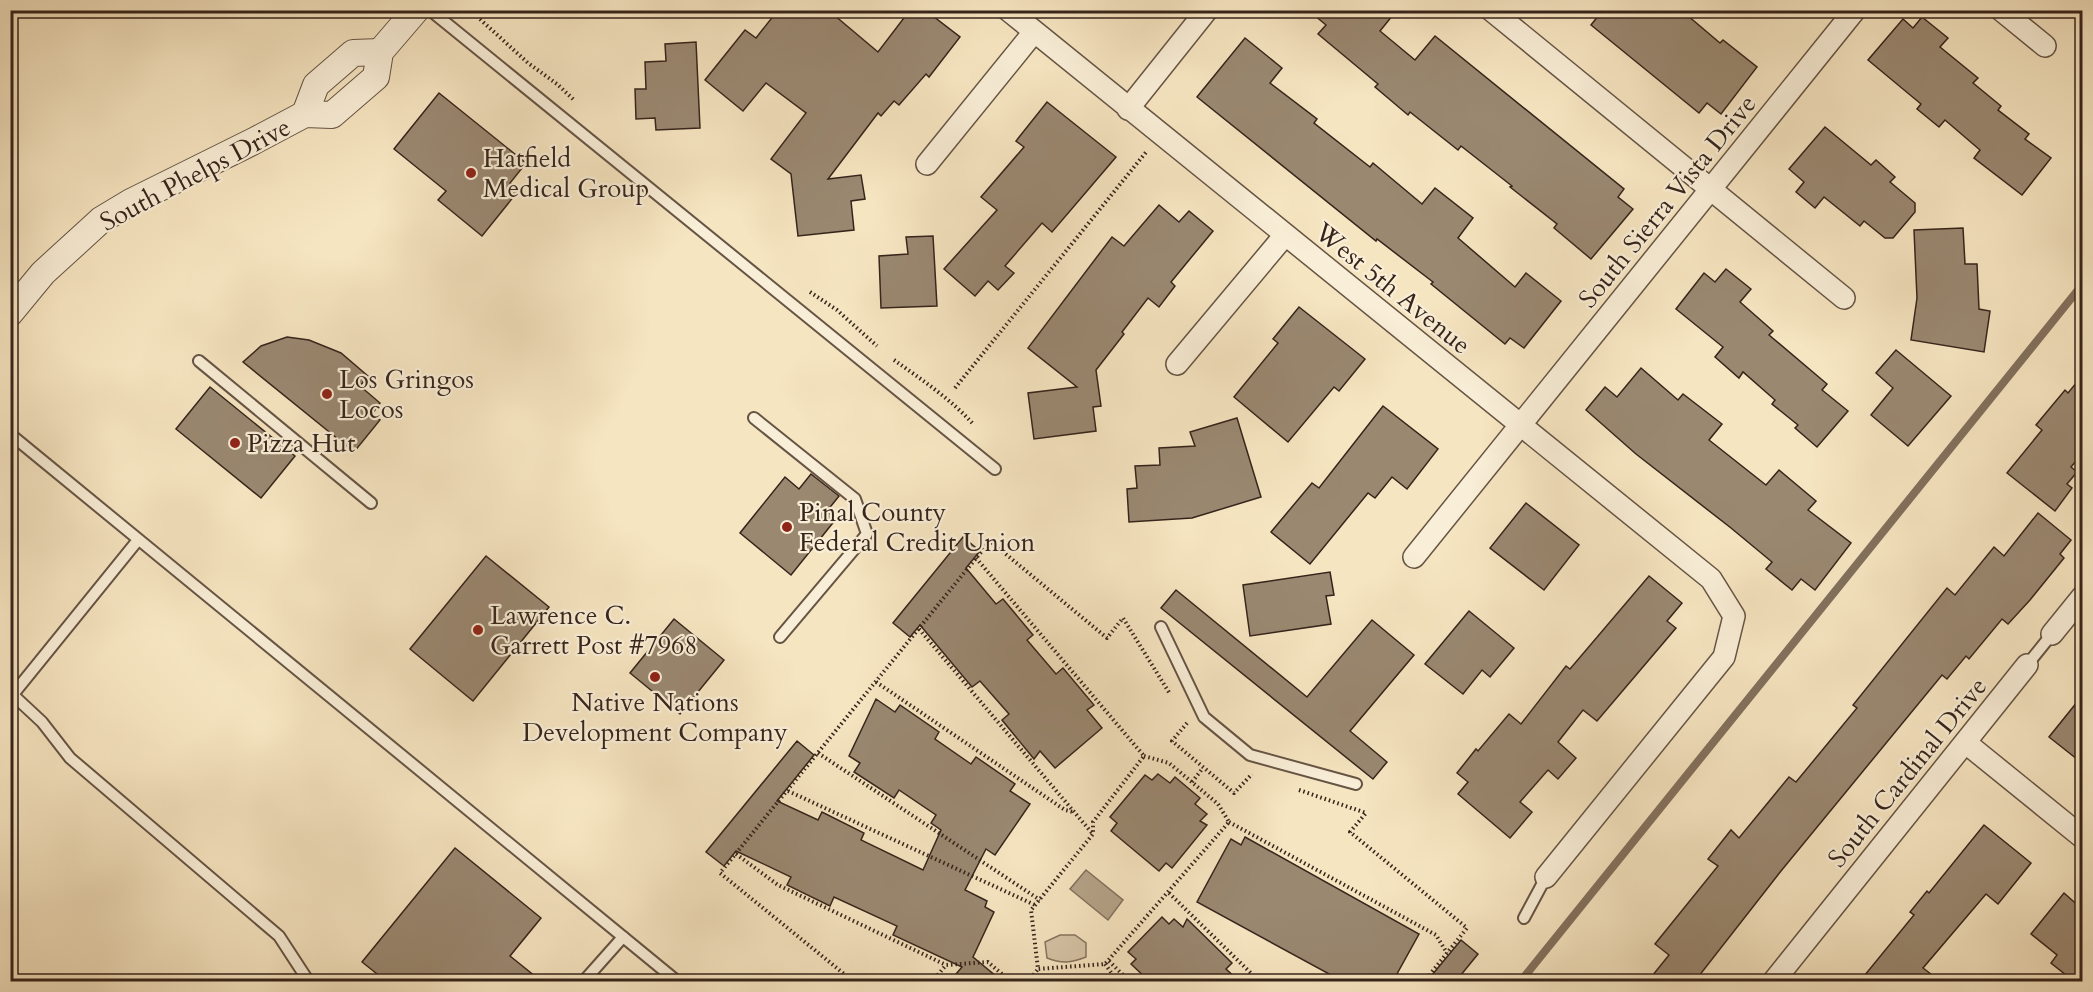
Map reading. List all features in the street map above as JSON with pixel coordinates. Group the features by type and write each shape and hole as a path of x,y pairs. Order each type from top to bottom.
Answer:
{"street":[{"name":"South Phelps Drive","path":"10,313 43,273 101,220 131,202 305,114 332,115 376,77 380,52 416,10"},
{"name":"West 5th Avenue","path":"1008,10 1711,579 1734,616 1724,657 1546,877"},
{"path":"1128,109 1208,10"},
{"path":"1491,10 1844,298"},
{"name":"South Sierra Vista Drive","path":"1414,557 1855,10"},
{"path":"2001,10 2045,46"},
{"path":"927,164 1034,32"},
{"name":"South Phelps Drive","path":"305,114 316,85 353,53 380,52"},
{"path":"1177,364 1285,235"},
{"name":"South Cardinal Drive","path":"2052,634 2082,597"},
{"name":"South Cardinal Drive","path":"1777,980 2027,665"},
{"path":"1966,743 2082,837"}],"lane":[{"path":"430,10 995,469"},
{"path":"199,361 371,503"},
{"path":"754,418 855,499 867,534 780,637"},
{"path":"10,434 678,981"},
{"path":"138,540 12,697 42,722 70,758 279,936 309,981"},
{"path":"1161,627 1204,717 1250,755 1356,784"},
{"name":"South Cardinal Drive","path":"2027,665 2052,634"},
{"path":"1524,918 1546,877"},
{"path":"583,981 623,937"}],"path":[{"path":"470,10 582,108"},
{"path":"955,388 1160,134"},
{"path":"804,288 837,310 878,347"},
{"path":"886,355 921,379 966,416 978,430"},
{"path":"854,981 720,873 990,541 1107,638 1123,618 1176,703"},
{"path":"976,558 1144,756 1169,763 1218,804 1229,822 1436,935 1447,953"},
{"path":"918,629 1093,834"},
{"path":"876,682 1065,810 1074,812"},
{"path":"1187,722 1172,741 1234,793 1252,774 1262,777"},
{"path":"818,753 1040,900"},
{"path":"1038,969 1031,910 1093,834 1093,822 1144,756"},
{"path":"1192,782 1203,768"},
{"path":"1293,788 1366,813 1350,832 1467,928 1424,981"},
{"path":"788,790 1035,905"},
{"path":"1028,981 1038,969 1107,962 1229,822"},
{"path":"736,854 778,885 946,965 988,962 1011,981"},
{"path":"1169,893 1260,981"},
{"path":"1107,962 1118,981"},
{"path":"1107,962 1130,981"},
{"path":"932,981 946,965"}],"shaded area":[{"path":"1086,870 1123,900 1108,920 1070,889"},
{"path":"1060,935 1075,935 1086,943 1086,957 1066,962 1047,958 1045,942"}],"building":[{"path":"778,10 828,10 878,52 910,10 925,10 960,37 929,77 926,74 899,105 894,101 881,116 878,113 828,179 861,175 865,199 851,201 854,230 798,236 791,174 771,159 806,113 766,83 743,111 705,80 745,30 756,38"},
{"path":"1308,10 1397,10 1380,31 1415,60 1435,36 1624,189 1618,197 1633,209 1591,259 1554,228 1557,224 1510,187 1512,186 1461,146 1458,150 1410,112 1408,115 1375,87 1378,84 1318,34 1326,25"},
{"path":"1603,10 1681,10 1720,43 1723,40 1757,67 1721,114 1707,103 1699,113 1591,25"},
{"path":"1922,17 1948,38 1940,47 1978,78 1973,83 2001,106 1998,110 2029,134 2025,139 2051,158 2022,195 1974,158 1980,150 1945,120 1939,127 1917,109 1921,104 1868,60 1903,19 1913,28"},
{"path":"1245,38 1282,68 1270,83 1317,119 1314,123 1370,167 1373,163 1422,204 1435,188 1473,218 1458,238 1515,287 1526,273 1561,301 1524,348 1510,338 1505,344 1431,284 1433,282 1377,239 1376,241 1197,97"},
{"path":"696,42 700,128 656,130 655,118 636,119 635,89 646,89 645,62 666,61 665,44"},
{"name":"Hatfield Medical Group","path":"439,93 526,163 510,183 519,190 482,236 438,200 446,191 394,149"},
{"path":"1047,102 1116,157 1052,232 1042,223 1005,266 1014,273 998,290 988,281 975,296 944,269 997,210 981,197 1024,147 1016,141"},
{"path":"1825,127 1871,165 1876,160 1895,177 1890,182 1915,203 1915,212 1893,238 1885,238 1864,221 1860,226 1824,197 1815,208 1796,192 1804,182 1789,169"},
{"path":"1159,205 1179,222 1189,211 1213,231 1171,282 1175,286 1159,307 1148,298 1096,370 1101,406 1093,407 1096,431 1034,439 1028,393 1077,387 1028,348 1112,237 1124,246"},
{"path":"1963,228 1965,264 1977,264 1979,309 1990,311 1984,352 1911,340 1917,298 1914,230"},
{"path":"933,236 937,306 881,308 879,256 908,254 906,237"},
{"path":"1726,269 1751,289 1740,302 1773,331 1769,335 1827,384 1822,390 1848,411 1817,447 1795,428 1798,425 1772,404 1775,400 1743,372 1739,378 1715,357 1723,347 1676,309 1704,273 1715,282"},
{"path":"1299,307 1365,359 1339,391 1334,387 1288,442 1234,397 1278,343 1273,339"},
{"name":"Los Gringos Locos","path":"287,337 309,340 341,353 368,376 360,386 380,403 372,414 380,420 354,452 243,362 261,346"},
{"path":"1896,350 1951,396 1908,446 1871,415 1893,388 1876,373"},
{"path":"1641,368 1678,400 1683,394 1722,424 1709,440 1766,485 1779,470 1816,501 1808,510 1851,543 1815,590 1801,579 1792,590 1766,569 1772,562 1636,454 1586,410 1605,387 1617,397"},
{"path":"2082,376 2082,454 2071,467 2077,472 2067,484 2072,488 2055,511 2007,473 2042,430 2036,425 2065,390 2068,393"},
{"name":"Pizza Hut","path":"210,387 295,456 261,498 176,429"},
{"path":"1383,406 1438,449 1407,489 1392,477 1375,498 1368,493 1310,564 1271,532 1312,483 1319,488"},
{"path":"1237,418 1261,497 1192,518 1129,522 1127,489 1137,488 1135,466 1160,465 1159,448 1195,446 1190,432"},
{"name":"Pinal County Federal Credit Union","path":"811,474 839,496 827,511 836,519 791,575 740,533 785,477 799,489"},
{"path":"1526,503 1579,545 1544,590 1490,548"},
{"path":"2038,513 2071,540 2060,554 2064,558 2030,600 2008,624 2002,619 1969,659 1966,656 1947,679 1942,675 1781,871 1695,981 1648,981 1669,955 1655,944 1718,866 1708,859 1731,830 1739,838 1789,777 1796,782 1857,708 1853,705 1947,588 1955,595 1994,547 2004,556"},
{"path":"963,537 980,551 966,568 996,604 1003,599 1033,635 1027,640 1056,674 1063,668 1094,705 1087,710 1102,728 1055,768 1040,751 1034,759 1002,720 1009,714 980,681 972,687 920,625 910,637 893,623"},
{"name":"Lawrence C. Garrett Post #7968","path":"486,556 549,607 473,701 410,649"},
{"path":"1330,572 1334,595 1326,596 1331,624 1250,636 1243,585"},
{"path":"1649,576 1682,603 1667,621 1676,628 1597,721 1583,710 1558,742 1576,758 1558,779 1548,770 1520,802 1532,812 1510,838 1458,794 1468,782 1457,773 1509,714 1521,724 1566,666 1570,669"},
{"path":"1176,590 1307,697 1372,620 1414,655 1350,731 1387,762 1373,779 1161,608"},
{"path":"1469,611 1514,648 1490,677 1482,670 1463,694 1425,664"},
{"path":"674,619 724,660 680,714 630,673"},
{"path":"2082,696 2082,763 2049,737"},
{"path":"876,699 895,712 900,705 939,732 935,739 971,764 976,757 1015,784 1010,791 1030,804 995,855 986,849 965,890 987,901 985,907 994,912 973,957 1002,981 950,981 962,967 893,935 897,926 834,897 830,906 787,885 791,877 736,851 724,866 706,852 797,741 814,755 777,801 818,820 822,812 864,833 861,840 923,870 941,830 931,823 936,815 899,790 894,798 854,772 860,763 849,756"},
{"path":"1158,774 1170,783 1175,777 1200,798 1195,804 1207,814 1200,821 1207,825 1172,868 1166,863 1159,871 1111,831 1117,823 1110,817 1145,775 1152,780"},
{"path":"1984,825 2031,863 1998,904 1986,894 1923,968 1940,981 1860,981 1914,915 1910,912 1927,891 1929,893"},
{"path":"1245,837 1419,934 1393,981 1342,981 1197,902 1231,839 1241,845"},
{"path":"455,848 541,918 510,956 541,981 386,981 362,962"},
{"path":"2064,893 2082,909 2082,966 2071,979 2051,963 2057,955 2031,934"},
{"path":"1162,917 1169,924 1174,919 1183,927 1187,919 1232,963 1226,969 1239,981 1149,981 1131,964 1136,959 1128,952"},
{"path":"1461,940 1478,954 1456,981 1427,981"}],"waterway":[{"path":"1520,982 2082,285"}],"place":[{"name":"Hatfield Medical Group","path":"471,173"},
{"name":"Los Gringos Locos","path":"327,394"},
{"name":"Pizza Hut","path":"235,443"},
{"name":"Pinal County Federal Credit Union","path":"787,527"},
{"name":"Lawrence C. Garrett Post #7968","path":"478,630"},
{"name":"Native Nations Development Company","path":"655,677"}]}
